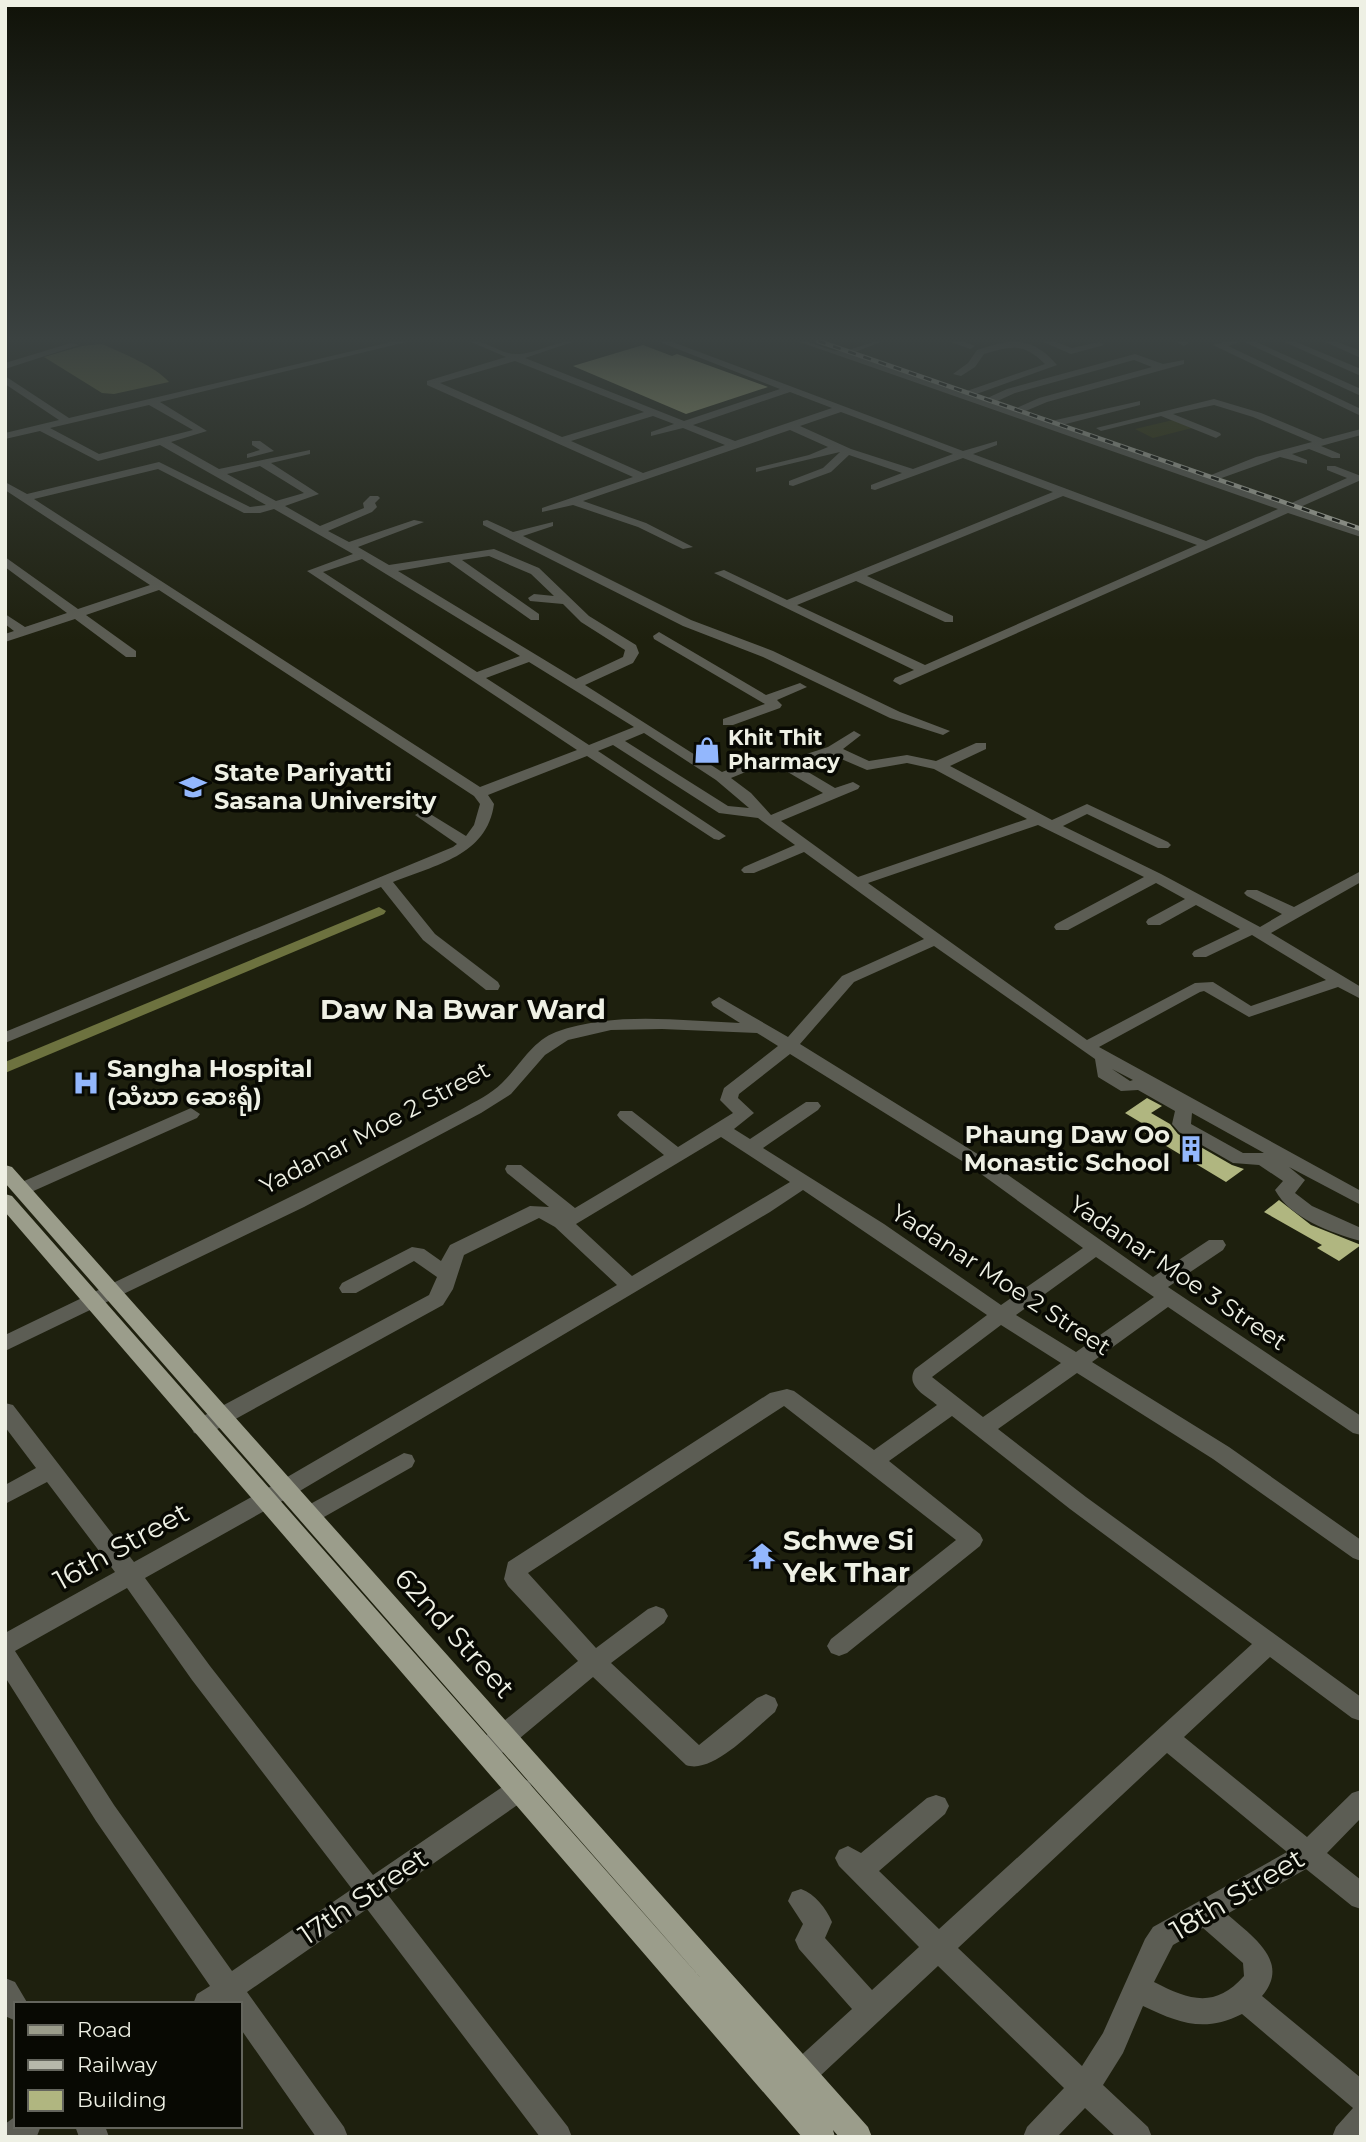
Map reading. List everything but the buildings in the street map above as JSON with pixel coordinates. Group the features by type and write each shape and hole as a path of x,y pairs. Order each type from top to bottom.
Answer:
{"main road":[{"name":"62nd Street","path":"5,1171 14,1194 276,1494 486,1750 821,2137"},
{"name":"62nd Street","path":"276,1494 309,1515 506,1735 858,2137"}],"street":[{"path":"65,441 95,458 170,441"},
{"path":"565,441 643,477"},
{"path":"724,441 736,446"},
{"path":"546,510 750,441"},
{"path":"826,441 912,473"},
{"path":"901,445 912,441"},
{"path":"928,441 1205,544"},
{"path":"1089,441 1361,534"},
{"path":"1319,441 1324,443"},
{"path":"1205,481 1280,453 1331,441"},
{"path":"164,443 388,569 722,777 746,796 764,817 804,847 1086,1047 1361,1199"},
{"path":"212,470 269,452 256,443"},
{"path":"875,487 993,443"},
{"path":"1311,446 1336,456"},
{"path":"760,470 843,448"},
{"path":"793,484 827,470 843,448"},
{"path":"212,470 306,452"},
{"path":"1280,453 1303,462"},
{"path":"24,498 162,465 244,510 255,511 313,494 261,462"},
{"path":"900,681 1357,478 1331,468"},
{"path":"5,485 479,793 487,804 478,834 468,844 5,1038"},
{"path":"788,604 1062,492"},
{"path":"318,531 368,510 371,507 369,503 374,498"},
{"path":"573,501 642,525 688,547"},
{"path":"347,547 418,522"},
{"path":"487,523 687,623 768,654 895,715 943,731"},
{"path":"512,536 549,524"},
{"path":"388,569 529,543"},
{"path":"490,552 529,568 547,580 585,620 631,648 634,653 628,660 575,685"},
{"path":"363,555 313,571 719,836"},
{"path":"452,559 536,617"},
{"path":"5,561 131,654"},
{"path":"547,580 579,569"},
{"path":"720,573 925,670"},
{"path":"854,575 949,619"},
{"path":"5,638 162,585"},
{"path":"534,597 566,601"},
{"path":"5,618 23,632"},
{"path":"631,648 687,623"},
{"path":"659,636 775,705 727,722"},
{"path":"477,677 531,657"},
{"path":"768,700 800,687"},
{"path":"479,793 645,728"},
{"path":"786,765 834,750 854,735"},
{"path":"614,739 729,813 764,817 852,786"},
{"path":"938,766 981,746"},
{"path":"834,750 871,766 902,759 938,766 1257,931 1361,994"},
{"path":"722,777 764,760 786,765 833,793"},
{"path":"644,789 703,765"},
{"path":"1072,801 1163,845"},
{"path":"854,883 1087,808"},
{"path":"422,815 468,844"},
{"path":"749,870 804,847"},
{"path":"1200,954 1293,914 1361,876"},
{"path":"1062,927 1156,877"},
{"path":"384,881 429,937 492,986"},
{"path":"1252,893 1293,914"},
{"path":"1154,922 1196,899"},
{"path":"213,1421 436,1300 442,1294 452,1254 457,1250 531,1213 548,1213 568,1219 745,1113 729,1100 730,1092 789,1046 848,979 934,940"},
{"path":"1086,1047 1195,988 1207,986 1249,1012 1340,981"},
{"name":"Yadanar Moe 3 Street","path":"719,1002 977,1162 1096,1248 1361,1427"},
{"name":"Yadanar Moe 2 Street","path":"5,1345 267,1217 488,1102 509,1086 537,1052 559,1037 583,1031 651,1023 762,1028"},
{"path":"1107,1059 1102,1062 1104,1073 1127,1087 1140,1084 1184,1108 1181,1124 1185,1128 1240,1159 1263,1159 1296,1180 1284,1190 1291,1201 1361,1235"},
{"path":"750,1148 812,1106"},
{"path":"14,1194 191,1115"},
{"path":"626,1115 676,1154"},
{"name":"Yadanar Moe 2 Street","path":"721,1129 1001,1315 1221,1453 1361,1552"},
{"path":"514,1169 568,1219 630,1285"},
{"name":"16th Street","path":"5,1645 276,1494 763,1208 802,1182"},
{"path":"982,1429 1051,1379 1078,1363 1216,1245"},
{"path":"1096,1248 922,1374 923,1383 1268,1644 1361,1711"},
{"path":"349,1287 412,1254 417,1254 448,1275"},
{"path":"766,1705 698,1758 594,1662 516,1579 516,1569 782,1396 874,1461 966,1532 972,1542 839,1646"},
{"path":"874,1461 951,1406"},
{"path":"5,1410 368,1893 558,2137"},
{"path":"309,1515 404,1461"},
{"path":"5,1495 49,1471"},
{"path":"486,1750 594,1662 656,1616"},
{"path":"782,2092 1268,1644"},
{"path":"5,1656 229,2000"},
{"path":"1166,1738 1361,1897"},
{"name":"17th Street","path":"229,2000 368,1893 520,1789"},
{"name":"18th Street","path":"1037,2137 1084,2088 1113,2043 1155,1948 1163,1936 1308,1854 1361,1801"},
{"path":"936,1806 855,1864 938,1948 1138,2137"},
{"path":"801,1901 819,1923 809,1940 871,2009"},
{"path":"1138,1989 1167,2004 1196,2012 1226,2009 1245,1999 1258,1980 1255,1957 1205,1912"},
{"path":"1245,1999 1361,2097"},
{"path":"242,2017 334,2137"},
{"path":"1346,2137 1361,2119"}],"waterway":[{"path":"5,1068 379,911"}],"railway":[{"path":"1107,441 1361,529"}],"place":[{"name":"Khit Thit Pharmacy","path":"707,750"},
{"name":"State Pariyatti Sasana University","path":"193,787"},
{"name":"Sangha Hospital (သံဃာ ဆေးရုံ)","path":"86,1083"},
{"name":"Phaung Daw Oo Monastic School","path":"1191,1149"},
{"name":"Schwe Si Yek Thar","path":"762,1556"}],"district":[{"name":"Daw Na Bwar Ward","path":"463,1009"}]}
